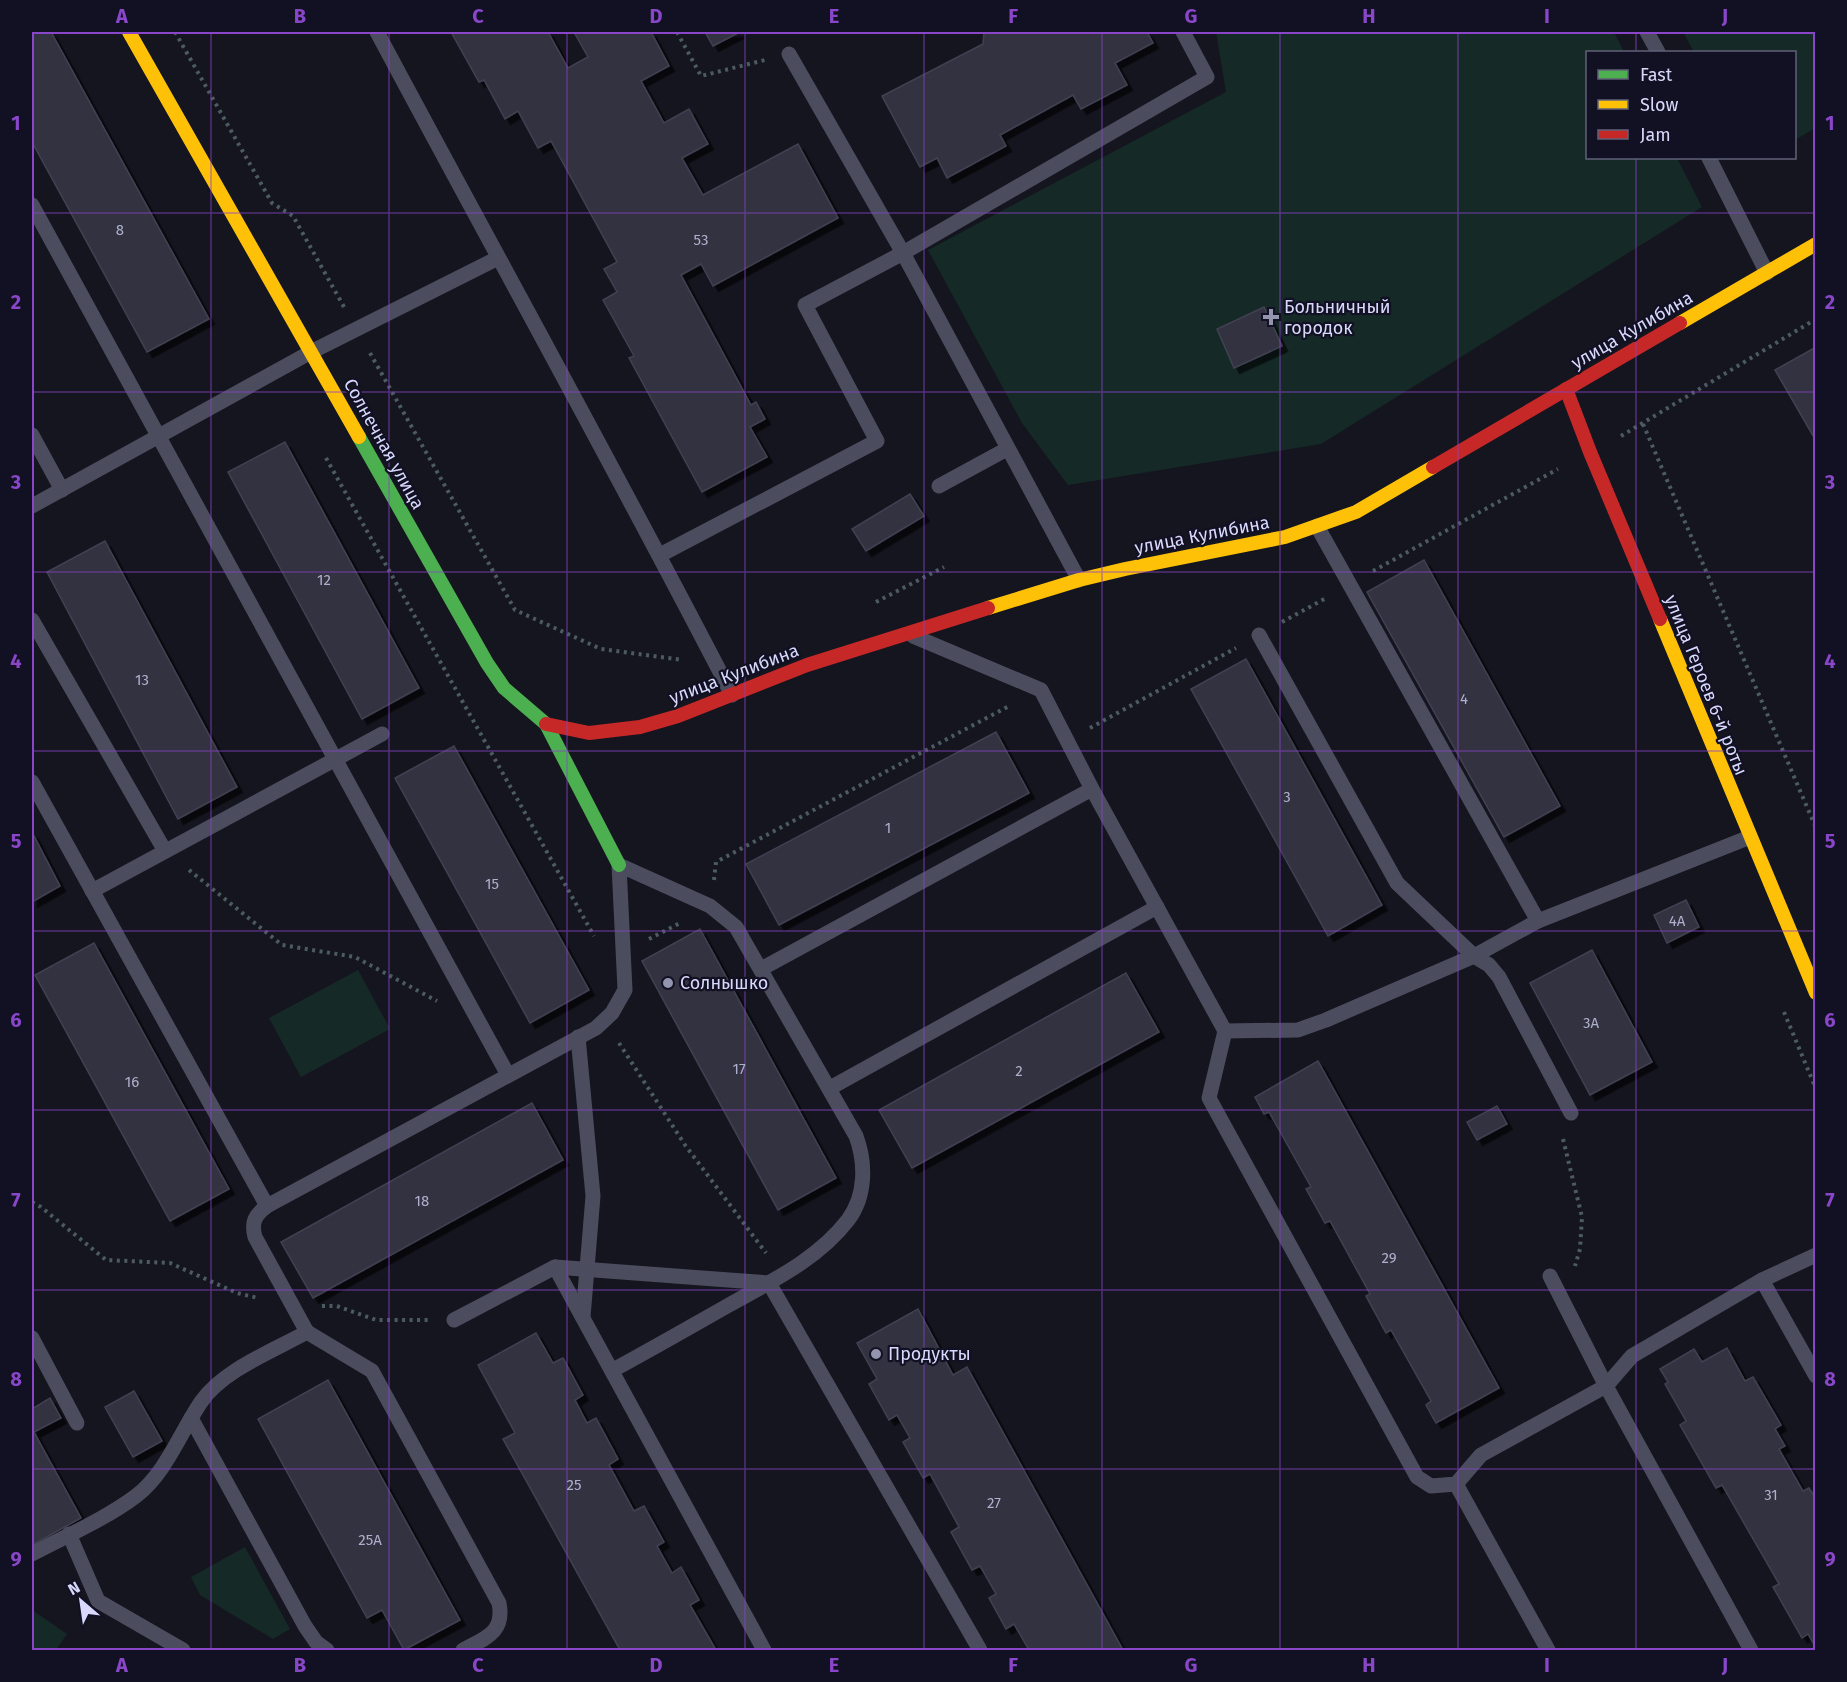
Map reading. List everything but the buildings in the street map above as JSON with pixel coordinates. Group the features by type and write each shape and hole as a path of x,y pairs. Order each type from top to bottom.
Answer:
{"street":[{"name":"Солнечная улица","path":"129,32 487,663 504,688 546,724 619,865"},
{"name":"улица Кулибина","path":"546,724 589,733 640,727 678,716 807,665 1079,580 1286,537 1356,512 1815,244"},
{"name":"улица Героев 6-й роты","path":"1566,389 1590,452 1815,993"}],"lane":[{"path":"377,32 660,555 732,695"},
{"path":"660,555 877,441 805,305 903,253 1207,77 1183,32"},
{"path":"1647,32 1657,51"},
{"path":"789,54 903,253 1079,580"},
{"path":"1710,159 1767,273"},
{"path":"32,205 508,1075"},
{"path":"32,506 312,352 498,258"},
{"path":"32,435 62,490"},
{"path":"939,486 1007,449"},
{"path":"1317,526 1538,921"},
{"path":"32,620 165,851"},
{"path":"906,633 1041,690 1092,789 1225,1032 1209,1098 1417,1477 1431,1486 1456,1484 1481,1455 1606,1386 1632,1356 1762,1280 1815,1255"},
{"path":"1259,635 1397,883 1474,956 1489,965 1499,977 1571,1113"},
{"path":"93,891 382,734"},
{"path":"32,782 267,1206"},
{"path":"761,969 1092,789"},
{"path":"1225,1032 1298,1030 1326,1020 1474,956 1538,921 1750,837"},
{"path":"463,1650 487,1638 497,1628 502,1617 499,1603 372,1371 307,1332 255,1237 254,1220 258,1213 267,1206 596,1028 605,1020 612,1013 625,990 619,865 710,906 736,927 856,1136 863,1154 864,1172 860,1196 850,1218 825,1245 776,1279 613,1370"},
{"path":"830,1088 1157,907"},
{"path":"578,1037 592,1196 583,1317"},
{"path":"454,1320 555,1267 776,1279"},
{"path":"555,1267 764,1650"},
{"path":"1550,1276 1606,1386 1751,1650"},
{"path":"776,1279 980,1650"},
{"path":"1762,1280 1815,1376"},
{"path":"32,1554 116,1508 144,1488 164,1463 201,1401 216,1385 235,1371 307,1332"},
{"path":"32,1338 77,1423"},
{"path":"191,1418 305,1626 316,1642 327,1650"},
{"path":"1456,1484 1548,1650"},
{"path":"69,1534 98,1600 183,1650"}],"path":[{"path":"175,32 272,203 293,216 515,610 601,649 717,665"},
{"path":"677,32 701,76 789,54"},
{"path":"1066,740 1167,687 1422,542 1643,424 1815,319"},
{"path":"1643,424 1815,828"},
{"path":"871,605 944,567"},
{"path":"623,953 710,906 716,862 1041,690"},
{"path":"165,851 282,945 355,957 439,1002"},
{"path":"605,1020 685,1145 776,1279"},
{"path":"1564,1304 1580,1249 1582,1217 1563,1139 1571,1113"},
{"path":"32,1202 106,1260 170,1263 237,1293 292,1306 337,1306 376,1320 454,1320"}],"green space":[{"name":"Больничный городок","path":"1216,32 1614,32 1624,51 1586,51 1586,159 1678,159 1702,207 1321,444 1068,485 1022,423 928,250 1226,92"},
{"path":"1683,32 1815,32 1815,128 1796,139 1796,51 1693,51"},
{"path":"358,970 390,1029 301,1077 269,1018"},
{"path":"245,1547 290,1629 273,1639 200,1595 191,1577"},
{"path":"32,1610 67,1634 56,1650 32,1650"}],"traffic: fast":[{"path":"359,437 487,663 504,688 546,724 619,865"}],"traffic: slow":[{"path":"129,32 359,437"},
{"path":"1680,323 1816,244"},
{"path":"988,608 1079,580 1125,569 1285,537 1356,512 1433,467"},
{"path":"1660,619 1816,993"}],"traffic: jam":[{"path":"1433,467 1680,323"},
{"path":"1566,389 1660,619"},
{"path":"546,724 589,733 640,727 678,716 807,665 988,608"}],"place":[{"name":"Больничный городок","path":"1271,317"},
{"name":"Солнышко","path":"668,983"},
{"name":"Продукты","path":"876,1354"}]}
